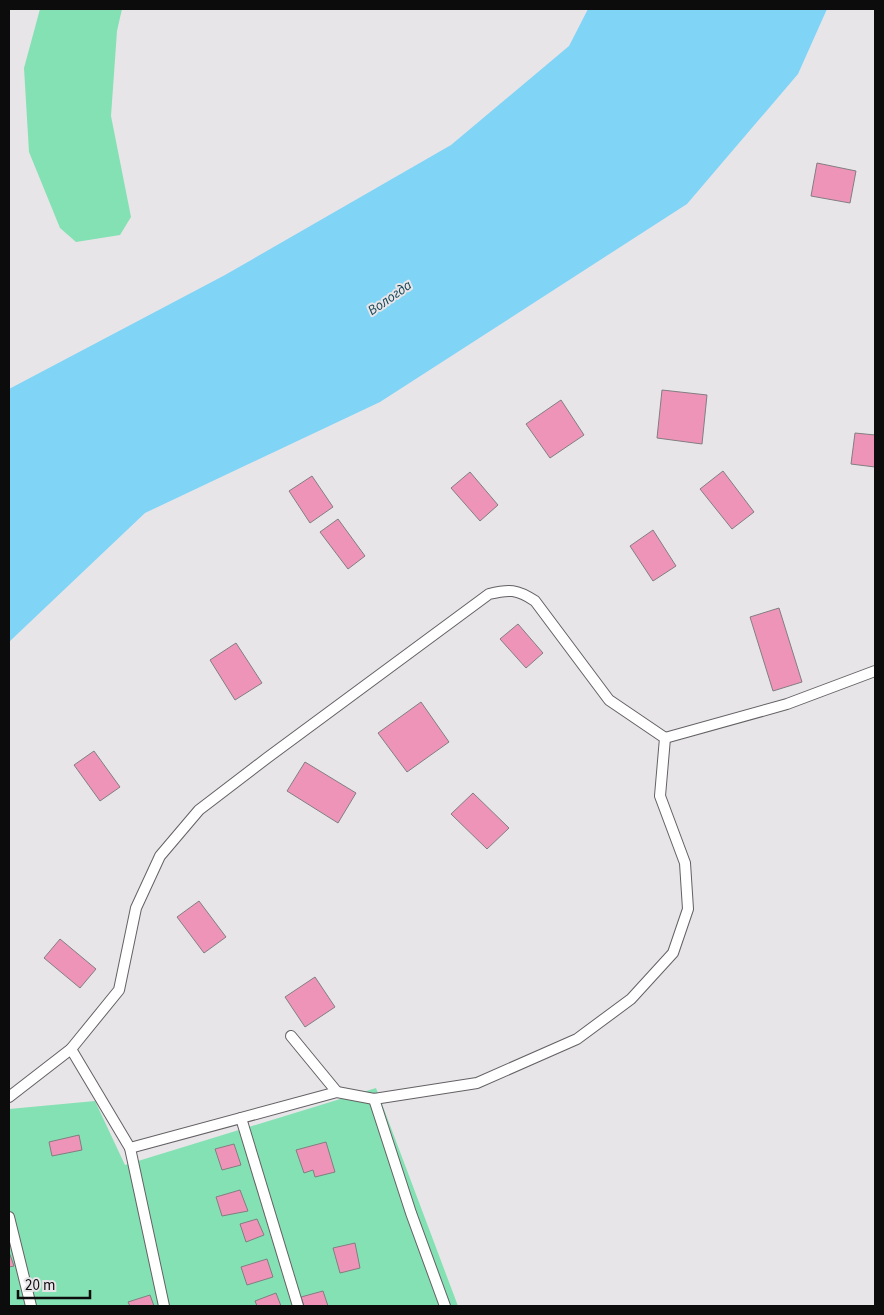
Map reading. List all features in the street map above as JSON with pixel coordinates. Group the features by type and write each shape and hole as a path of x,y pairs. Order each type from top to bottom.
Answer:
{"lane":[{"path":"9,1097 71,1049 119,990 136,908 160,856 199,810 489,594 513,590 535,601 609,700 664,738"},
{"path":"664,738 787,704 875,671"},
{"path":"130,1148 337,1092 374,1098 477,1083 577,1039 632,999 673,954 688,909 685,863 660,796 664,738"},
{"path":"290,1036 337,1092"},
{"path":"71,1049 130,1148 164,1306"},
{"path":"374,1098 411,1214 446,1306"},
{"path":"241,1118 298,1306"},
{"path":"9,1217 31,1306"}],"green space":[{"path":"40,9 122,9 117,31 111,116 131,217 120,235 76,242 60,228 29,152 24,68"},
{"path":"376,1088 458,1306 9,1306 9,1109 95,1101 125,1165"}],"water":[{"name":"Вологда","path":"588,9 827,9 798,74 687,204 380,402 145,513 9,642 9,389 225,275 451,145 569,46"}],"building":[{"path":"817,163 856,171 850,203 811,196"},
{"path":"662,390 707,395 702,444 657,438"},
{"path":"561,400 584,435 550,458 526,424"},
{"path":"855,433 875,435 875,467 851,464"},
{"path":"723,471 754,512 732,529 700,489"},
{"path":"470,472 498,505 480,521 451,488"},
{"path":"312,476 333,507 310,523 289,491"},
{"path":"338,519 365,556 348,569 320,532"},
{"path":"653,530 676,566 653,581 630,546"},
{"path":"779,608 802,682 773,691 750,617"},
{"path":"518,624 543,653 526,668 500,639"},
{"path":"236,643 262,683 235,700 210,660"},
{"path":"421,702 449,742 407,772 378,733"},
{"path":"94,751 120,787 100,801 74,765"},
{"path":"305,762 356,793 338,823 287,791"},
{"path":"473,793 509,828 487,849 451,814"},
{"path":"199,901 226,937 204,953 177,917"},
{"path":"60,939 96,969 80,988 44,958"},
{"path":"315,977 335,1007 305,1027 285,997"},
{"path":"79,1135 82,1150 52,1156 49,1142"},
{"path":"326,1142 335,1172 315,1177 313,1170 304,1173 296,1150"},
{"path":"234,1144 241,1165 222,1170 215,1149"},
{"path":"240,1190 248,1211 222,1216 216,1197"},
{"path":"257,1219 264,1235 246,1242 240,1224"},
{"path":"355,1243 360,1268 340,1273 333,1248"},
{"path":"9,1252 14,1266 9,1267"},
{"path":"267,1259 273,1277 247,1285 241,1267"},
{"path":"323,1291 328,1306 304,1306 301,1297"},
{"path":"276,1293 281,1306 257,1306 255,1301"},
{"path":"150,1295 154,1306 130,1306 128,1302"}]}
